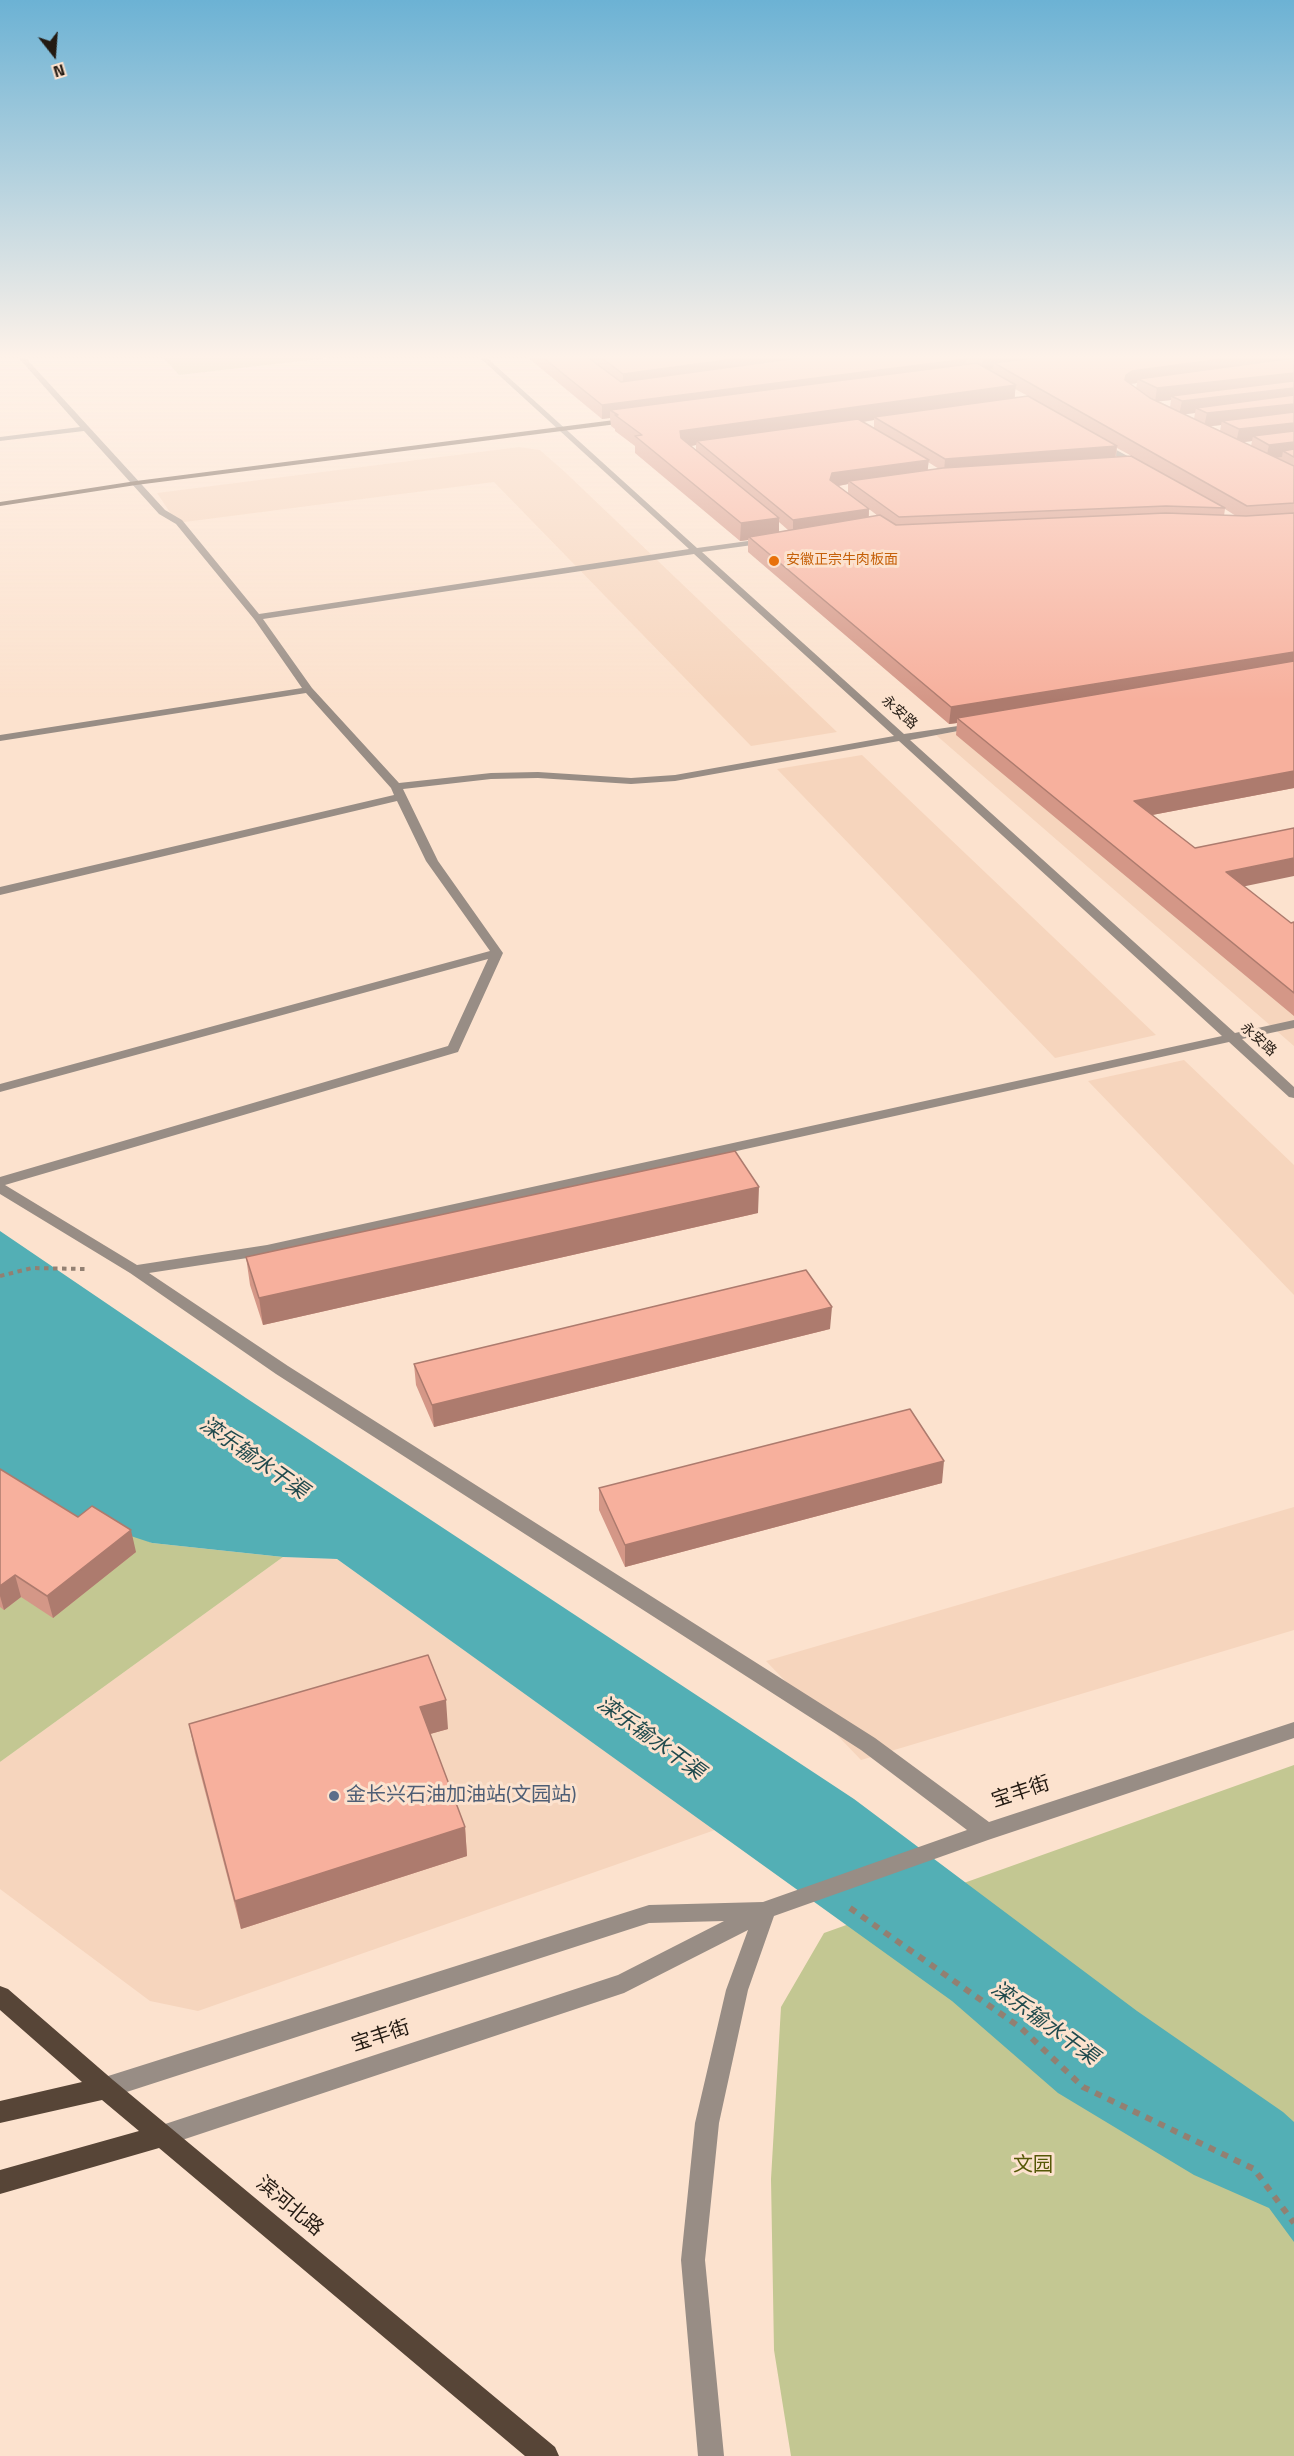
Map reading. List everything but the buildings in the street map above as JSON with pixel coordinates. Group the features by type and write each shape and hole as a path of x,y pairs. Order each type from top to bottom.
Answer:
{"main road":[{"path":"0,504 233,471"},
{"name":"滨河北路","path":"0,1995 105,2088 546,2456"},
{"name":"宝丰街","path":"0,2112 105,2088"},
{"name":"宝丰街","path":"0,2182 164,2135"}],"street":[{"path":"125,471 162,512 179,522 257,617 308,690 398,792 432,861 496,953"},
{"name":"永安路","path":"608,471 1294,1094"},
{"path":"1147,471 1153,474"},
{"path":"257,617 777,539"},
{"path":"0,738 308,690"},
{"path":"0,891 398,792 491,776 538,775 631,782 675,778 984,723"},
{"path":"0,1088 496,953"},
{"path":"0,1182 453,1049 496,953"},
{"path":"135,1270 267,1250 1294,1024"},
{"path":"0,1188 135,1270 282,1370 868,1744 987,1832"},
{"name":"宝丰街","path":"164,2135 624,1983 766,1910 987,1832 1294,1730"},
{"path":"711,2456 693,2260 707,2123 736,1990 766,1910"},
{"name":"宝丰街","path":"105,2088 649,1914 766,1910"}],"path":[{"path":"0,1276 32,1268 135,1270"},
{"path":"825,1890 1021,2028 1083,2087 1254,2169 1294,2223"}],"shaded area":[{"path":"333,471 563,471 837,732 751,746 494,482 177,523 157,493"},
{"path":"1020,721 1294,941 1294,1046 936,735"},
{"path":"862,755 1156,1035 1055,1058 777,769"},
{"path":"1184,1060 1294,1165 1294,1295 1088,1081"},
{"path":"1294,1507 1294,1630 861,1760 766,1661"},
{"name":"金长兴石油加油站(文园站)","path":"283,1557 337,1559 715,1830 198,2011 150,2001 0,1889 0,1762"}],"green space":[{"path":"0,1472 152,1543 283,1557 0,1762"},
{"name":"文园","path":"1294,1765 1294,2456 791,2456 774,2350 771,2179 781,2007 824,1933"}],"water":[{"name":"滦乐输水干渠","path":"0,1231 246,1398 854,1799 1137,2011 1283,2112 1294,2122 1294,2242 1269,2208 1194,2175 1058,2093 952,2001 337,1559 283,1557 152,1543 76,1518 0,1472"}],"place":[{"name":"安徽正宗牛肉板面","path":"774,561"},
{"name":"金长兴石油加油站(文园站)","path":"334,1796"}]}
